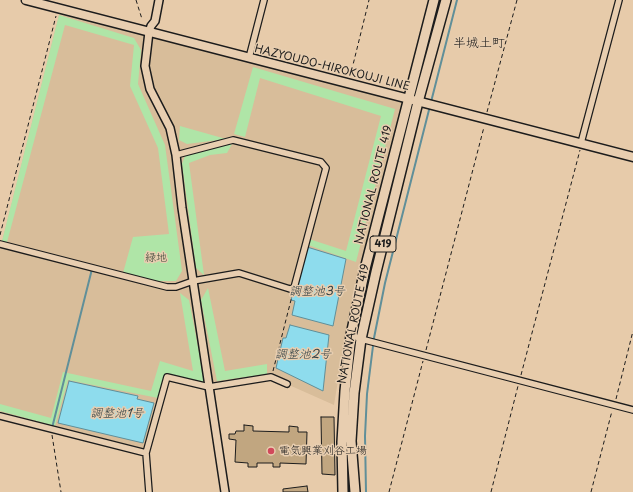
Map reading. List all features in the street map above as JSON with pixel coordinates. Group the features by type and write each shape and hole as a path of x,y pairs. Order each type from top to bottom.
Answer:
{"highway":[{"name":"NATIONAL ROUTE 419","path":"343,492 342,442 344,398 351,335 365,269 422,103 434,0"},
{"name":"NATIONAL ROUTE 419","path":"355,492 351,441 354,393 362,339 376,272 422,103 446,0"}],"main road":[{"name":"HAZYOUDO-HIROKOUJI LINE","path":"26,0 633,157"}],"street":[{"path":"159,0 155,22 151,26 149,32 145,66 150,90 170,128 176,155 193,281 225,492"},
{"path":"249,58 264,0"},
{"path":"581,143 618,0"},
{"path":"0,244 167,287 176,287 193,281 239,273 292,289 294,288 326,168 321,162 233,140 176,155"},
{"path":"351,335 633,410"},
{"path":"149,492 146,453 167,377 209,387 271,377 287,384"},
{"path":"0,416 146,453"}],"path":[{"path":"136,0 142,19"},
{"path":"348,83 369,0"},
{"path":"389,492 517,0"},
{"path":"0,235 58,8"},
{"path":"491,492 581,143"},
{"path":"271,377 291,300 292,289"},
{"path":"591,492 633,331"},
{"path":"51,429 61,492"}],"shaded area":[{"path":"59,15 137,28 405,101 346,331 334,405 271,377 209,387 167,377 145,449 0,412 0,250"}],"green space":[{"name":"緑地","path":"59,15 134,38 141,50 138,84 165,145 182,271 176,281 152,281 123,273 133,237 169,234 158,148 130,86 134,45 65,25 6,246 1,245"},
{"path":"253,67 395,109 356,262 308,245 309,239 346,251 381,116 260,78 245,137 234,134"},
{"path":"180,126 226,139 187,144 179,140"},
{"name":"緑地","path":"232,144 227,153 210,155 189,163 204,275 196,268 182,164 185,156 210,148"},
{"path":"208,288 225,371 267,364 267,374 217,381 201,300"},
{"name":"緑地","path":"180,293 189,300 205,384 166,374 158,398 68,380 55,426 0,411 0,404 51,418 63,372 151,391 160,361 193,371"}],"water":[{"name":"調整池3号","path":"307,247 346,259 333,326 292,315 295,301 291,300"},
{"name":"調整池2号","path":"290,325 329,335 323,391 276,368 283,338 286,338"},
{"name":"調整池1号","path":"69,381 138,396 137,399 154,403 143,443 58,423"}],"building":[{"path":"321,417 334,417 335,475 322,474"},
{"name":"電気興業刈谷工場","path":"244,425 253,426 253,431 289,432 289,426 298,427 298,432 307,432 306,464 280,463 280,467 273,467 273,463 257,463 257,467 248,467 248,463 235,462 236,440 229,439 229,434 235,434 236,431 244,431"},
{"path":"307,486 308,492 283,492 283,489"}],"waterway":[{"path":"431,102 457,0"},
{"path":"366,492 365,436 367,394 374,338 385,283 430,106"},
{"path":"52,428 92,269"}],"place":[{"name":"電気興業刈谷工場","path":"271,451"}],"district":[{"name":"半城土町","path":"479,43"}]}
